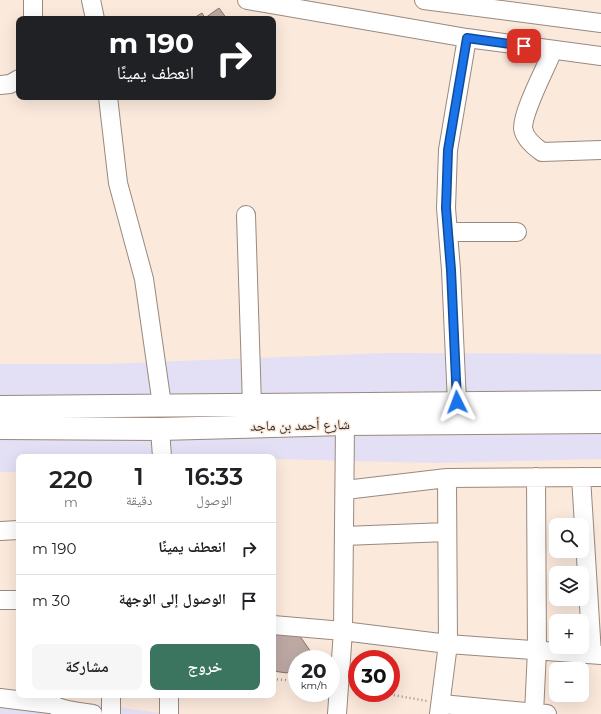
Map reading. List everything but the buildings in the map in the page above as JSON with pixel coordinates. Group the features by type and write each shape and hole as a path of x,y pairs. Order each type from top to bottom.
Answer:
{"main road":[{"name":"شارع أحمد بن ماجد","path":"0,407 601,402"},
{"name":"شارع أحمد بن ماجد","path":"0,428 160,428 345,424 601,422"}],"street":[{"path":"32,0 33,16"},
{"path":"91,0 94,16"},
{"path":"247,0 467,38 601,56"},
{"path":"424,0 601,23"},
{"path":"457,402 446,208 448,150 467,38"},
{"path":"553,50 525,116 523,129 528,139 542,152 601,150"},
{"path":"0,85 10,84 16,81"},
{"path":"108,100 118,183 144,279 162,405"},
{"path":"246,215 252,404"},
{"path":"448,232 518,232"},
{"path":"337,714 343,631 345,424"},
{"path":"160,428 162,454"},
{"path":"345,490 447,478 601,476"},
{"path":"447,478 448,644 440,709 538,713 536,477"},
{"path":"276,625 343,631 448,644 597,654 581,477"},
{"path":"0,531 16,530"},
{"path":"344,536 447,532"},
{"path":"0,600 16,600"},
{"path":"0,698 48,699 55,706 93,714"},
{"path":"111,698 111,714"},
{"path":"169,698 169,714"}],"path":[{"path":"276,679 288,680"},
{"path":"400,698 440,709"}],"shaded area":[{"path":"386,353 601,354 601,459 437,463 276,459 276,454 16,454 16,472 0,472 0,364 106,364"},
{"path":"0,691 16,693 16,698 50,698 167,714 0,714"}],"route":[{"path":"457,402 451,270 446,208 448,150 467,38 524,46"}]}
